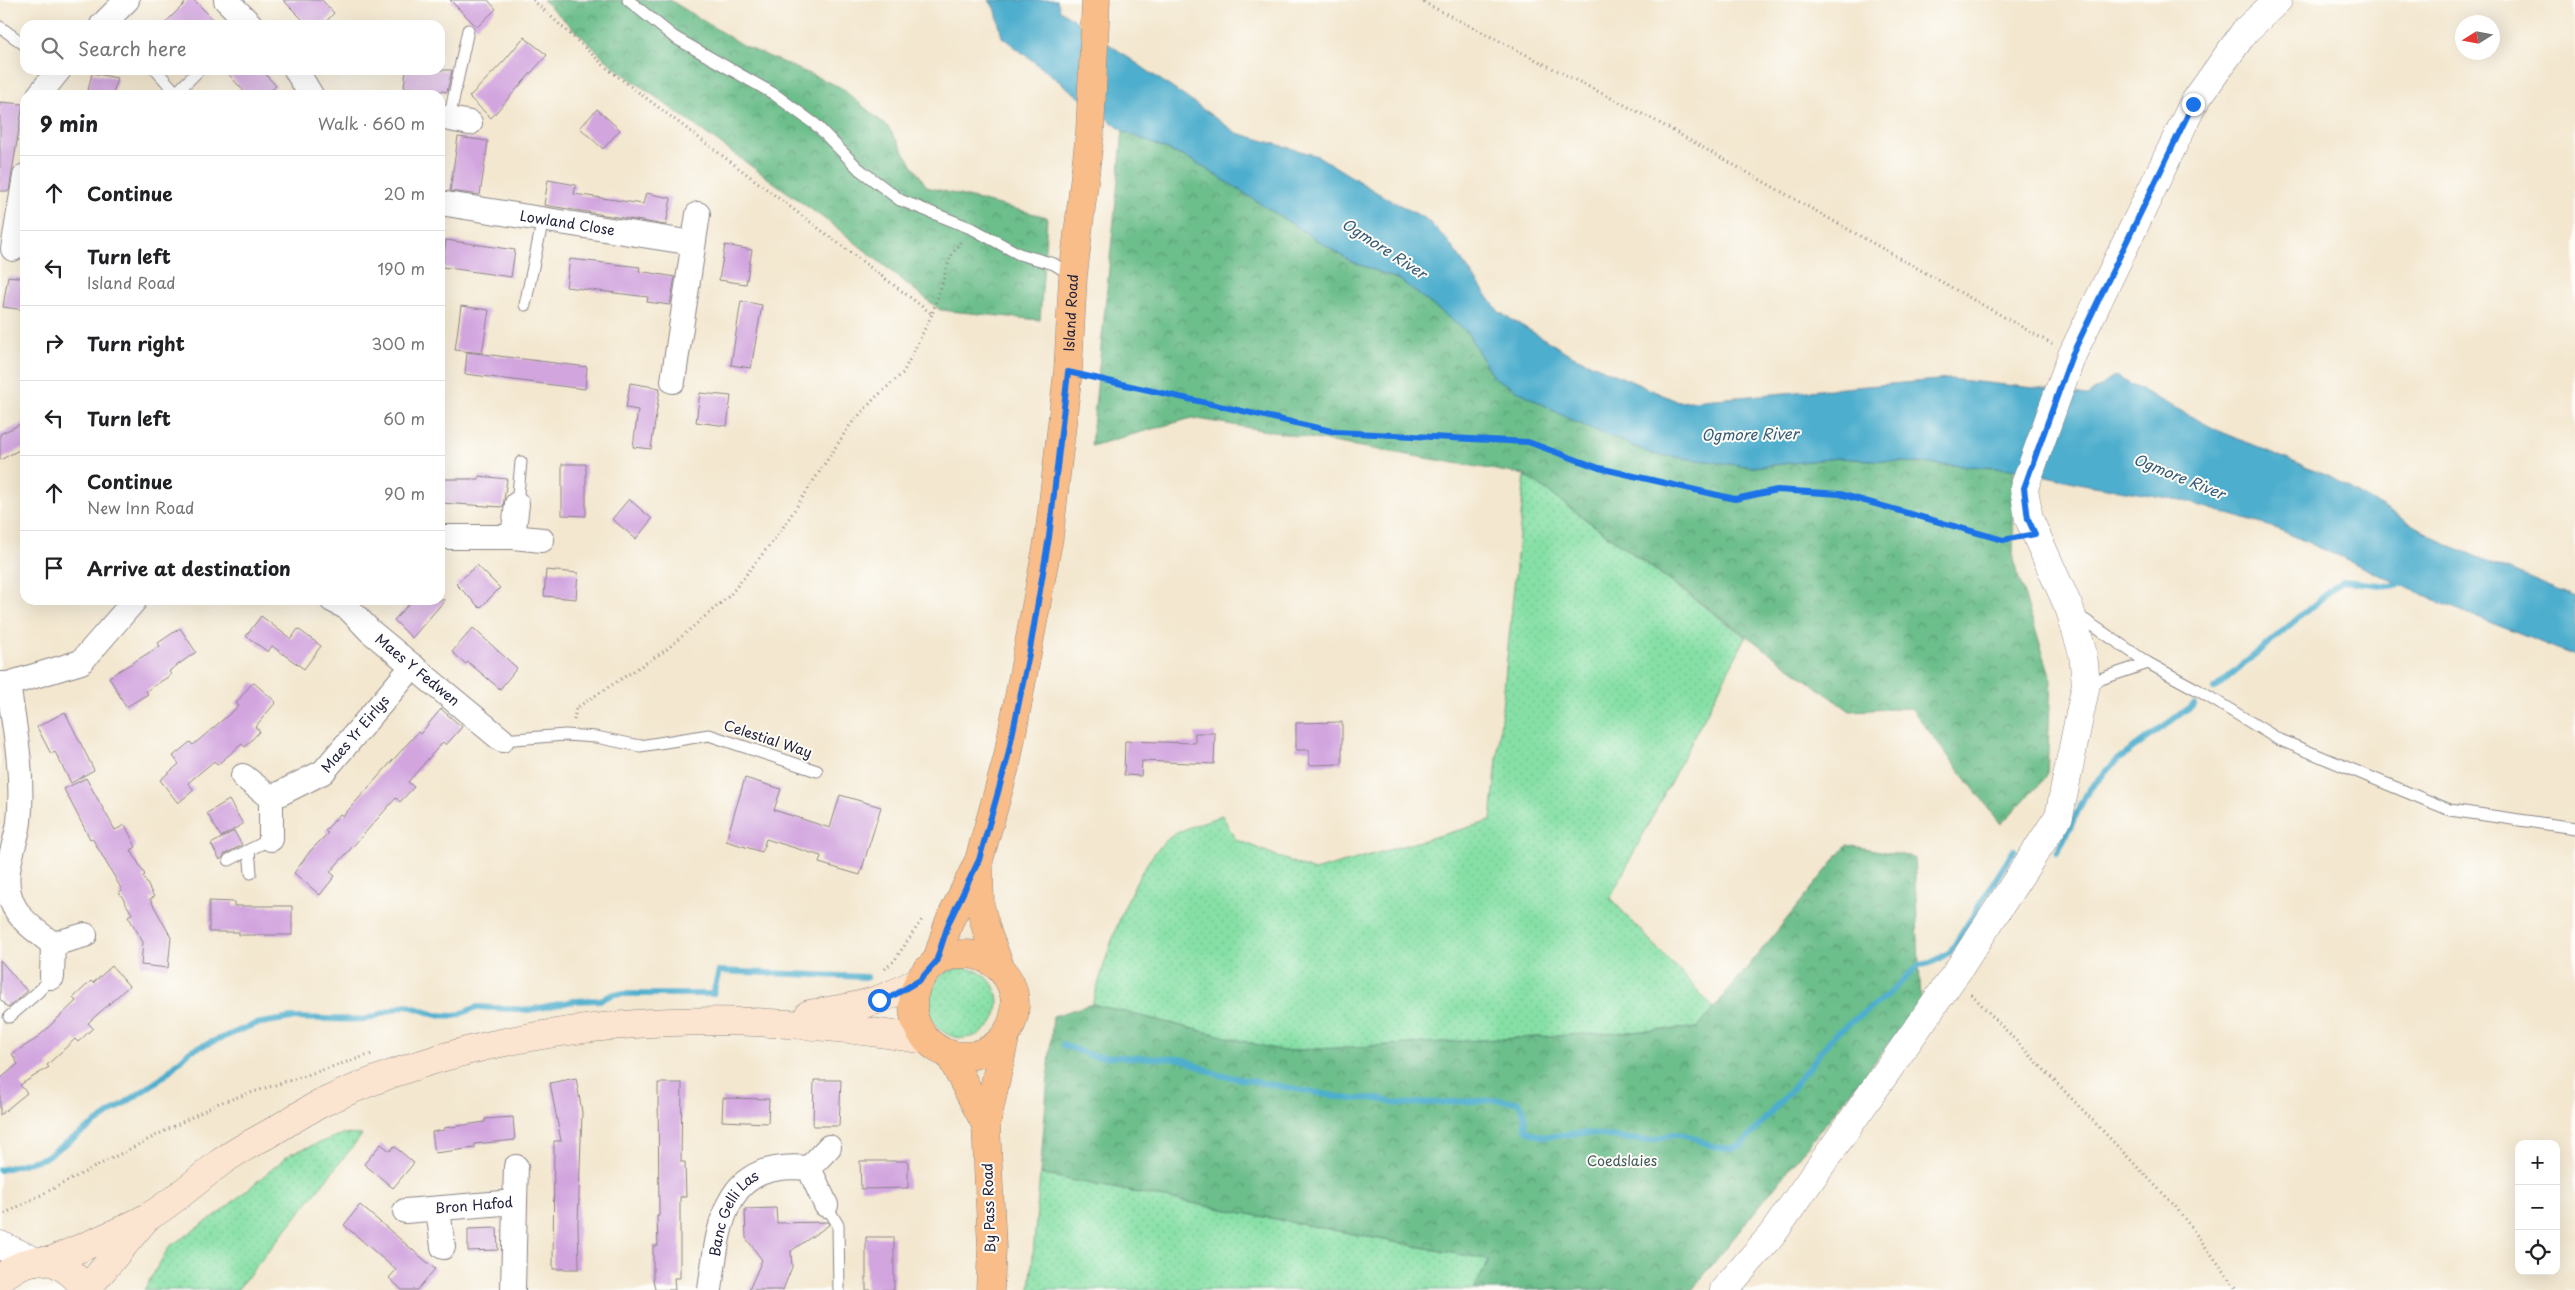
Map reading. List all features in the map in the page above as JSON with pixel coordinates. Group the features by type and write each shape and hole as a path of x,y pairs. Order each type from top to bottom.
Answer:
{"main road":[{"name":"Island Road","path":"928,971 979,860 1007,760 1030,649 1049,537 1068,372 1073,276 1090,132 1096,0"},
{"name":"Island Road","path":"979,860 980,906 988,935 1001,969"},
{"path":"44,1261 76,1276 86,1290 148,1217 224,1159 321,1104 385,1076 453,1054 535,1036 627,1023 763,1022 856,1028 926,1040 949,1054 964,1057 978,1055 992,1049 1005,1038 1016,1012 1015,996 1010,982 1001,969 990,960 977,955 962,954 948,956 891,997 866,1005 763,1022"},
{"path":"926,1040 919,1029 914,1011 915,992 928,971"},
{"name":"By Pass Road","path":"990,1290 992,1248 986,1125 1005,1038"},
{"name":"By Pass Road","path":"949,1054 986,1125"},
{"path":"0,1279 15,1267 44,1261 148,1217"}],"street":[{"path":"107,20 127,0"},
{"path":"226,0 244,20"},
{"path":"1724,1290 1771,1236 1956,973 2058,816 2086,684 2083,654 2070,610 2028,519 2024,488 2072,355 2193,104 2245,31 2278,0"},
{"path":"42,90 52,75"},
{"path":"299,75 308,90"},
{"name":"Lowland Close","path":"445,204 693,243"},
{"path":"13,250 20,207"},
{"path":"673,381 698,214"},
{"path":"513,537 517,504"},
{"path":"445,537 513,537 542,540"},
{"path":"53,944 23,921 9,894 7,872 19,823 21,788 4,684 82,662 130,605"},
{"name":"Maes Y Fedwen","path":"348,605 370,630 502,740"},
{"name":"Maes Yr Eirlys","path":"271,798 322,772 413,666"},
{"path":"243,776 271,798 271,839"},
{"path":"53,944 85,935"},
{"path":"52,977 53,944"},
{"path":"826,1205 809,1168 829,1147"},
{"name":"Banc Gelli Las","path":"710,1290 718,1236 732,1194 760,1172 787,1166 809,1168"},
{"path":"515,1202 516,1167"},
{"name":"Bron Hafod","path":"405,1211 438,1210 515,1202 512,1290"},
{"path":"438,1210 443,1247"},
{"path":"0,1245 44,1261"}],"lane":[{"path":"628,0 674,37 774,94 816,125 859,169 900,200 969,227 1019,254 1054,264 1073,276"},
{"path":"0,26 20,41"},
{"path":"453,120 468,30"},
{"path":"160,75 174,90"},
{"path":"181,90 194,75"},
{"path":"525,305 543,219"},
{"path":"517,504 521,462"},
{"path":"2070,610 2148,663 2196,689 2278,739 2450,810 2575,828"},
{"path":"2086,684 2148,663"},
{"name":"Celestial Way","path":"502,740 573,735 596,737 640,746 709,735 817,771"},
{"path":"229,860 271,839"},
{"path":"249,850 251,873"},
{"path":"9,1017 52,977"},
{"path":"826,1205 838,1225 839,1290"}],"path":[{"path":"533,0 609,70 932,314"},
{"path":"1419,0 1654,120 2072,355"},
{"path":"573,735 576,708 666,650 730,594 780,532 850,425 876,397 903,373 932,314 951,256 969,227"},
{"path":"1068,372 1336,432 1528,442 1599,468 1735,499 1777,490 1840,494 2003,540 2035,534"},
{"path":"1956,973 1959,981 2175,1206 2238,1290"}],"green space":[{"path":"543,0 670,0 742,45 840,87 888,127 927,187 1047,217 1040,320 940,310 837,228 614,67"},
{"path":"1123,131 1194,161 1350,261 1400,280 1467,332 1493,377 1571,420 1652,454 1753,467 1838,458 2014,469 2013,560 2051,678 2047,776 2001,824 1911,708 1850,711 1525,475 1192,418 1091,446"},
{"path":"1525,475 1746,637 1610,898 1714,1008 1698,1028 1283,1051 1092,1004 1121,915 1131,893 1155,853 1169,838 1180,831 1222,815 1235,839 1314,871 1491,821"},
{"name":"Coedslaies","path":"1847,845 1914,857 1921,1004 1692,1290 1474,1290 1489,1260 1040,1174 1053,1016 1092,1004 1283,1051 1698,1028"},
{"path":"956,968 970,968 983,974 992,983 998,996 996,1016 988,1028 970,1038 956,1038 943,1032 934,1023 928,1010 928,996 934,983 943,974"},
{"path":"342,1134 362,1135 237,1290 144,1290 169,1247 222,1211 290,1154"},
{"path":"1040,1174 1489,1260 1474,1290 1030,1290"}],"water":[{"name":"Ogmore River","path":"989,0 1057,0 1060,10 1237,133 1318,156 1381,195 1426,219 1447,240 1499,312 1571,355 1679,402 1949,379 2035,388 2087,396 2115,376 2217,430 2332,478 2446,544 2575,597 2575,656 2441,603 2278,529 2181,500 2088,485 2014,469 1838,458 1753,467 1652,454 1571,420 1493,377 1467,332 1400,280 1350,261 1194,161 1123,131 1002,37 996,11"}],"building":[{"path":"188,0 194,0 214,20 168,20"},
{"path":"283,0 322,0 334,13 328,20 303,20"},
{"path":"450,0 488,0 496,9 477,27"},
{"path":"524,37 547,55 491,118 469,97"},
{"path":"445,70 452,70 447,92 445,90 404,87 405,75 445,75"},
{"path":"92,75 117,78 114,90 88,90"},
{"path":"229,75 266,75 276,86 272,90 243,90"},
{"path":"0,102 20,104 20,123 9,191 0,191"},
{"path":"597,109 620,130 603,149 580,128"},
{"path":"458,137 488,141 480,195 450,191"},
{"path":"548,180 576,185 574,194 643,204 646,193 671,198 666,225 544,205"},
{"path":"446,240 515,250 511,277 445,267"},
{"path":"725,245 752,250 746,284 719,280"},
{"path":"570,259 640,267 639,271 675,277 670,305 647,302 648,297 566,287"},
{"path":"8,276 20,277 20,309 3,307"},
{"path":"741,301 762,305 751,368 731,365"},
{"path":"461,306 489,310 482,353 455,350"},
{"path":"467,352 587,367 585,389 465,374"},
{"path":"630,383 660,388 651,449 633,447 638,410 626,408"},
{"path":"700,393 731,396 727,426 696,422"},
{"path":"20,424 20,450 0,460 0,434"},
{"path":"562,464 586,464 586,516 562,515"},
{"path":"479,476 507,479 503,507 445,503 445,479 479,479"},
{"path":"629,499 652,519 636,539 612,519"},
{"path":"477,565 500,588 480,608 456,584"},
{"path":"546,570 578,573 576,599 544,596"},
{"path":"408,605 441,605 412,638 394,620"},
{"path":"261,616 291,639 298,629 321,646 304,669 272,646 268,652 246,636"},
{"path":"180,628 196,652 169,671 171,675 146,691 148,694 126,707 109,677 160,646 158,643"},
{"path":"473,628 517,668 500,689 468,662 466,664 452,652"},
{"path":"253,682 276,702 255,727 260,731 245,747 242,744 217,765 214,761 188,783 194,790 178,803 160,780 179,764 173,756 190,742 193,745 239,706 236,703"},
{"path":"441,709 462,727 446,745 443,742 408,782 414,787 400,802 396,798 330,872 335,876 320,895 294,873 311,850 328,833 325,831 340,814 343,816"},
{"path":"65,712 94,770 71,783 55,752 51,754 37,727"},
{"path":"1342,722 1342,764 1309,765 1309,750 1296,750 1296,723"},
{"path":"1195,733 1215,733 1214,764 1142,761 1141,776 1124,775 1125,741 1195,743"},
{"path":"86,778 115,830 125,825 136,847 131,850 145,875 143,876 154,897 150,899 171,937 168,968 141,965 143,942 128,916 132,914 119,892 122,890 92,838 90,839 64,789"},
{"path":"745,778 781,789 774,810 830,828 840,795 881,807 860,875 819,863 821,856 766,839 762,852 726,841"},
{"path":"229,800 243,824 221,837 207,813"},
{"path":"234,831 242,845 225,854 220,860 211,844"},
{"path":"209,901 234,902 234,906 292,906 292,935 239,935 239,932 209,932"},
{"path":"0,960 27,991 8,1008 0,999"},
{"path":"112,966 129,986 88,1023 93,1028 78,1042 75,1039 47,1065 49,1067 20,1085 27,1093 0,1115 0,1079 18,1064 12,1054 36,1039 76,1001 73,998 91,981 93,983"},
{"path":"576,1078 582,1112 578,1223 579,1269 553,1269 554,1141 561,1141 550,1083"},
{"path":"814,1080 841,1080 839,1126 813,1126"},
{"path":"658,1083 682,1083 681,1162 685,1162 686,1197 680,1197 680,1278 674,1278 675,1290 655,1290 653,1279 653,1246 658,1246 657,1216 659,1216"},
{"path":"723,1098 769,1099 768,1123 722,1121"},
{"path":"513,1117 515,1140 475,1144 475,1148 435,1153 432,1132 444,1130 444,1128 485,1122 485,1119"},
{"path":"381,1144 390,1151 394,1146 414,1163 393,1188 364,1164"},
{"path":"860,1161 908,1161 908,1188 861,1189"},
{"path":"360,1205 435,1269 417,1290 402,1290 389,1278 396,1270 344,1225"},
{"path":"776,1208 777,1223 828,1222 829,1225 791,1251 792,1267 783,1290 749,1290 762,1260 746,1238 745,1209"},
{"path":"497,1228 498,1250 468,1251 468,1229"},
{"path":"866,1237 894,1237 894,1290 866,1290"}],"waterway":[{"path":"2214,689 2342,581 2391,586 2399,584 2402,578"},
{"path":"2057,853 2088,791 2115,762 2194,704"},
{"path":"1063,1045 1093,1056 1182,1059 1219,1075 1351,1099 1373,1098 1401,1104 1500,1100 1518,1102 1523,1108 1526,1129 1539,1136 1547,1137 1584,1133 1645,1140 1675,1134 1691,1137 1720,1148 1741,1146 1790,1091 1834,1035 1885,997 1919,965 1931,963 1950,952 2014,850"},
{"path":"0,1170 44,1158 162,1078 190,1051 255,1024 291,1018 364,1020 406,1005 436,1015 455,1016 477,1007 529,1010 574,1001 600,1000 614,994 713,994 719,971 867,977"}],"route":[{"path":"879,1000 891,997 920,980 926,970 936,962 949,922 979,860 1007,760 1030,649 1049,537 1068,372 1336,432 1528,442 1599,468 1735,499 1777,490 1840,494 2003,540 2035,534 2028,519 2024,488 2072,355 2193,104"}]}
